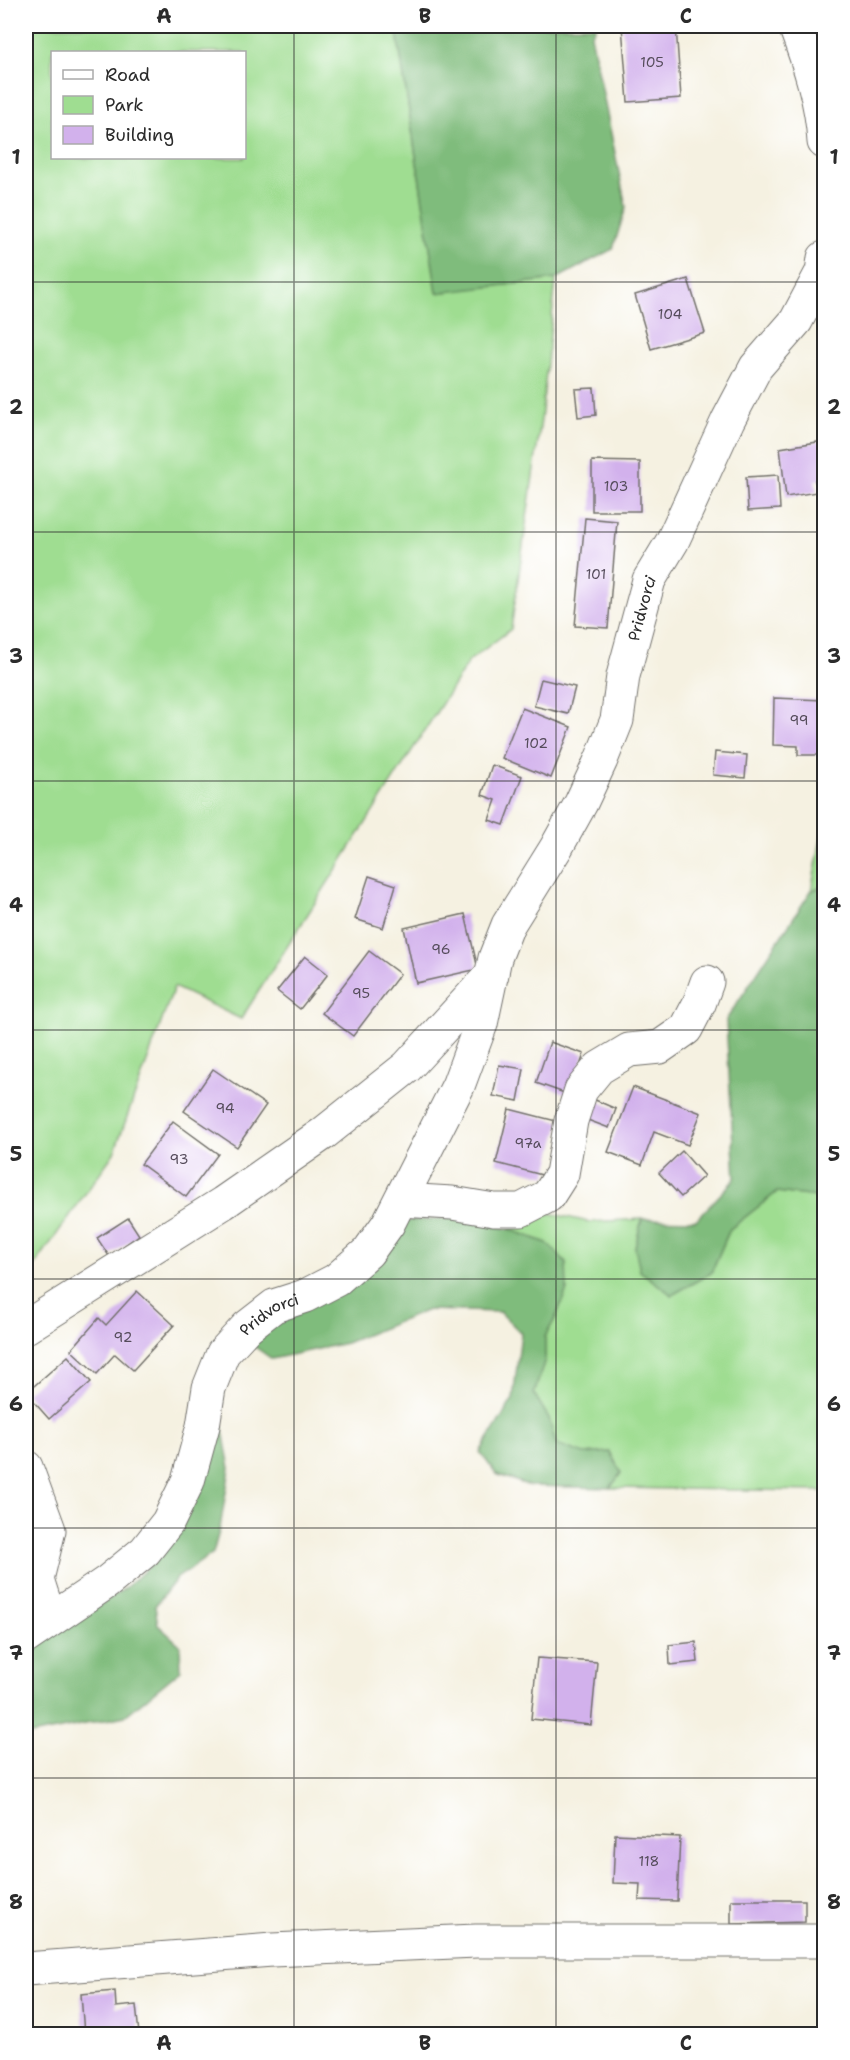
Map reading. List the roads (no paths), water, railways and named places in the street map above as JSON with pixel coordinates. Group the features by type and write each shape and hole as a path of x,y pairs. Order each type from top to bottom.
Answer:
{"street":[{"path":"795,26 810,67 825,142"},
{"name":"Pridvorci","path":"38,1628 107,1582 145,1551 168,1522 188,1481 203,1426 209,1388 223,1353 247,1327 274,1306 305,1296 336,1280 368,1252 401,1200 458,1086 482,1024 495,958 508,925 571,821 617,720 623,676 649,580 672,542 728,420 756,367 796,321 822,272 825,258"},
{"name":"Pridvorci","path":"26,1327 214,1209 324,1133 407,1067 492,974"},
{"path":"401,1200 452,1203 494,1210 521,1210 548,1196 562,1174 571,1120 581,1090 599,1068 629,1050 660,1047 686,1029 707,982"},
{"path":"26,1467 49,1530 37,1579 38,1628"},
{"path":"26,1970 272,1950 476,1941 825,1941"}]}
